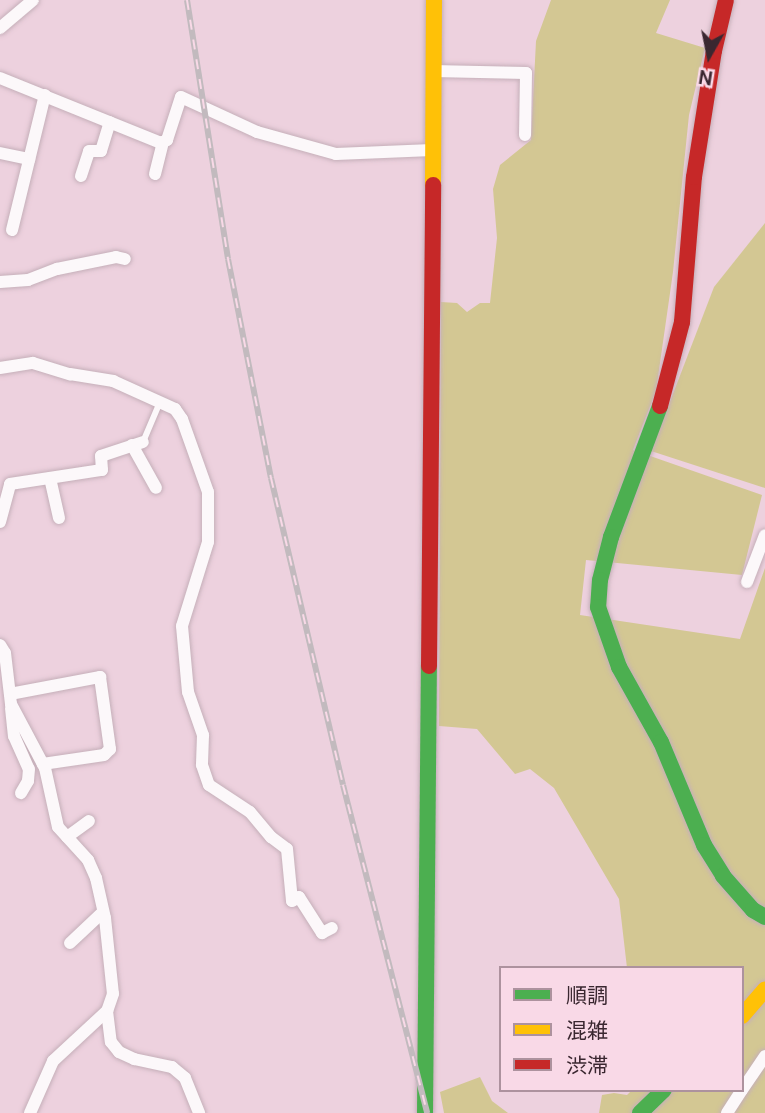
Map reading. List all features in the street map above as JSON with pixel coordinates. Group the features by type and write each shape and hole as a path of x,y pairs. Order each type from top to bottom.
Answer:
{"street":[{"path":"0,28 33,0"},
{"path":"425,1113 434,0"},
{"path":"726,0 714,51 694,177 682,322 666,391 611,537 600,580 598,607 619,667 661,742 704,845 723,876 759,914"},
{"path":"433,71 526,73 525,135"},
{"path":"0,78 163,142"},
{"path":"12,230 45,95"},
{"path":"155,174 163,142 167,140 181,97 257,132 336,154 432,150"},
{"path":"81,176 89,151 101,152 110,122"},
{"path":"0,153 29,159"},
{"path":"0,282 28,280 57,269 116,257 125,258"},
{"path":"0,368 33,363 70,374 113,381 160,401 175,410 182,419 208,492 208,542 182,626 188,692 203,735 202,765 209,785 250,812 271,837 287,849 292,901 299,897 322,933 332,928"},
{"path":"0,522 10,484 102,470 102,456 137,444 156,488"},
{"path":"50,478 60,518"},
{"path":"747,582 765,535"},
{"path":"0,645 5,653 14,736 29,769 28,781 21,793"},
{"path":"10,699 100,677 110,749 104,755 43,764"},
{"path":"10,699 43,764 52,813 58,827 88,860 103,912 113,994 107,1010 52,1061 30,1113"},
{"path":"67,837 89,821"},
{"path":"70,943 103,912"},
{"path":"744,1014 765,990"},
{"path":"107,1010 111,1042 119,1052 134,1059 172,1067 185,1078 199,1113"},
{"path":"744,1087 765,1056"},
{"path":"640,1113 662,1092"},
{"path":"727,1113 741,1092"}],"lane":[{"path":"137,444 160,401"}],"shaded area":[{"path":"551,0 670,0 656,33 705,48 689,115 673,272 656,391 633,450 762,495 742,575 586,560 580,615 740,639 765,568 765,1113 599,1113 602,1095 614,1093 744,1092 744,966 627,966 619,899 554,788 530,769 515,774 477,729 439,726 441,302 457,303 467,312 480,303 490,303 497,238 493,189 500,165 531,140 536,41"},
{"path":"765,223 765,488 651,451 714,287"},
{"path":"480,1077 492,1101 508,1113 444,1113 440,1092"}],"railway":[{"path":"187,0 228,259 271,478 343,785 427,1113"}],"traffic: fast":[{"path":"660,406 611,537 600,580 598,607 619,667 661,742 704,845 723,876 753,910 765,917"},
{"path":"425,1113 429,666"},
{"path":"640,1113 662,1092"}],"traffic: slow":[{"path":"433,185 434,0"},
{"path":"744,1014 765,990"}],"traffic: jam":[{"path":"660,406 682,322 694,177 714,51 726,0"},
{"path":"429,666 433,185"}]}
